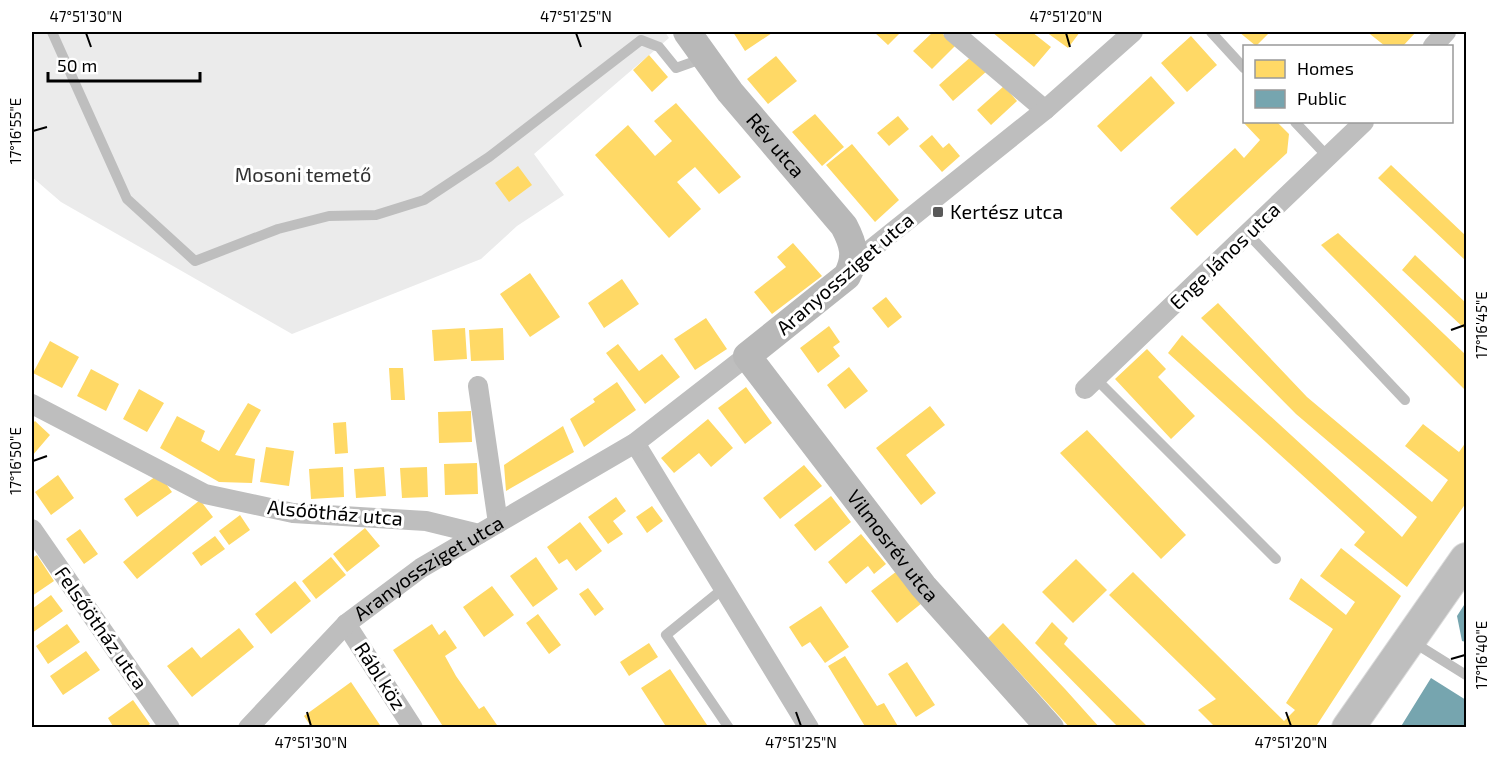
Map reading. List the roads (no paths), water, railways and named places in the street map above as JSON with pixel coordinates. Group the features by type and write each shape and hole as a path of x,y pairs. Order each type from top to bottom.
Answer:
{"main road":[{"name":"Rév utca","path":"687,32 704,58 844,226 854,246 854,263"},
{"name":"Aranyossziget utca","path":"747,356 847,276 854,263"},
{"name":"Vilmosrév utca","path":"747,356 923,586 1050,728"},
{"path":"1352,726 1467,559"}],"street":[{"path":"952,32 1045,110"},
{"name":"Aranyossziget utca","path":"854,263 1045,110 1133,32"},
{"path":"1433,45 1446,32"},
{"name":"Enge János utca","path":"1090,384 1363,123"},
{"name":"Aranyossziget utca","path":"248,728 346,624 421,568 635,443 747,356"},
{"path":"478,386 498,523"},
{"name":"Alsóötház utca","path":"32,404 205,494 293,513 426,521 479,534"},
{"path":"635,443 809,728"},
{"name":"Felsőötház utca","path":"32,529 170,728"},
{"name":"Rábl köz","path":"346,624 413,728"}],"lane":[{"path":"52,32 127,199 195,261 278,229 329,216 376,215 423,200 489,157 641,40 659,47 676,68 704,58"},
{"path":"1211,32 1243,66"},
{"path":"1296,123 1328,157"},
{"path":"1248,234 1406,400"},
{"path":"1090,384 1276,560"},
{"path":"724,588 666,635 729,728"},
{"path":"1410,640 1467,675"}],"place":[{"name":"Kertész utca","path":"938,212"}],"park label":[{"name":"Mosoni temető","path":"303,175"}]}
